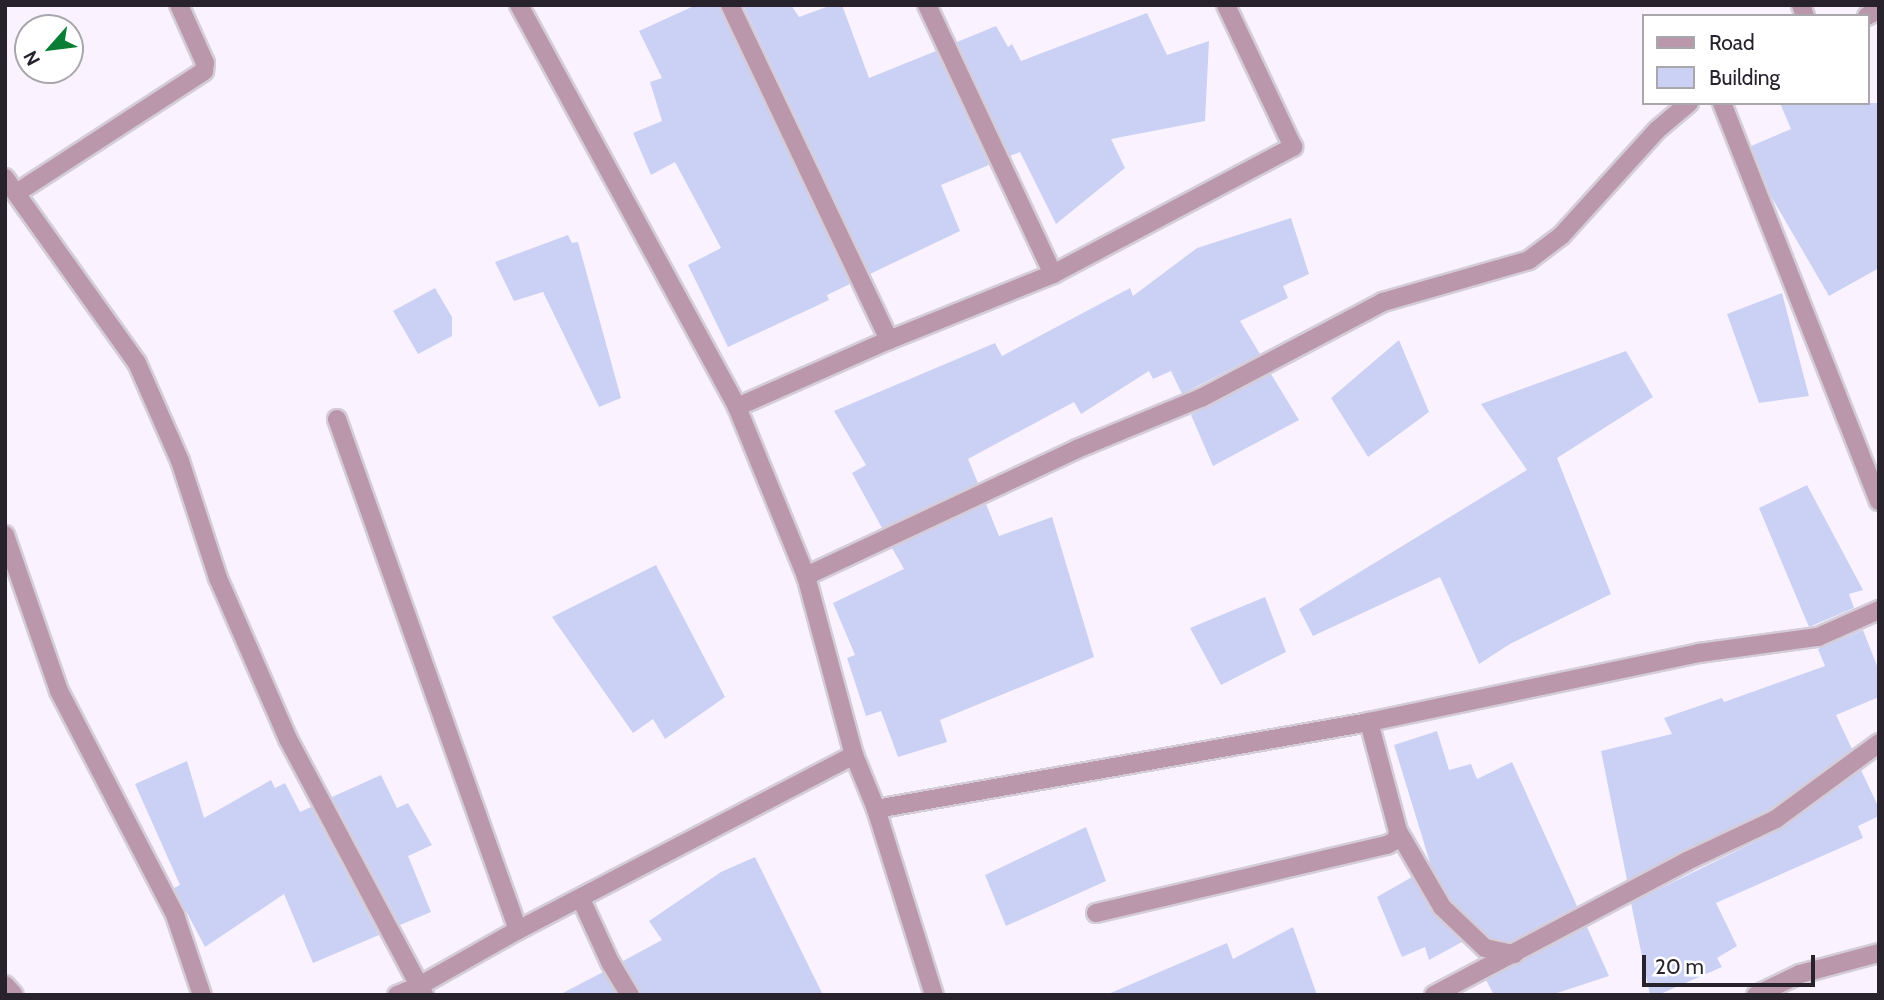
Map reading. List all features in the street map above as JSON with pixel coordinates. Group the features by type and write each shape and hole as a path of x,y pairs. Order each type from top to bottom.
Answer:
{"street":[{"path":"18,192 204,71 205,63 179,5"},
{"path":"519,5 737,408 806,576 854,755 876,809 934,995"},
{"path":"730,5 889,340"},
{"path":"926,5 1053,274"},
{"path":"737,408 889,340 1053,274 1293,146 1226,5"},
{"path":"806,576 1077,449 1201,398 1383,302 1529,260 1561,236 1657,130 1687,105"},
{"path":"1723,105 1879,501"},
{"path":"5,178 18,192 137,363 180,461 218,578 288,739 421,990"},
{"path":"337,419 518,930"},
{"path":"5,535 59,691 176,915 202,995"},
{"path":"876,809 1369,722 1699,653 1818,637 1879,610"},
{"path":"1369,722 1398,831 1442,907 1485,948 1514,954"},
{"path":"1434,995 1687,861 1776,820 1879,743"},
{"path":"397,995 421,990 518,930 854,755"},
{"path":"1096,913 1387,845 1396,840 1398,831"},
{"path":"581,899 610,962 631,995"},
{"path":"1756,995 1800,974 1879,953"},
{"path":"5,985 14,995"}],"building":[{"path":"696,5 719,5 850,284 827,295 829,300 728,347 688,265 721,248 675,162 651,175 633,133 662,121 650,82 662,78 639,31"},
{"path":"743,5 791,5 799,17 832,5 842,5 869,78 936,51 989,165 941,185 960,231 870,274"},
{"path":"1147,13 1167,55 1209,41 1205,121 1111,139 1125,168 1056,224 1020,152 1010,156 957,42 996,26 1008,47 1012,44 1021,61"},
{"path":"1879,103 1879,268 1829,296 1772,198 1751,146 1791,129 1781,105"},
{"path":"1291,218 1309,274 1283,286 1288,298 1240,321 1260,354 1182,394 1171,371 1153,379 1149,371 1081,414 1074,402 968,459 978,483 882,528 852,473 866,465 834,411 995,343 1002,356 1130,288 1133,296 1197,248"},
{"path":"568,235 572,243 578,242 621,398 599,407 543,292 514,301 495,262"},
{"path":"435,288 452,317 452,336 418,354 393,311"},
{"path":"1782,293 1809,396 1759,403 1727,314"},
{"path":"1399,340 1429,412 1368,457 1331,398"},
{"path":"1626,351 1653,397 1557,458 1611,594 1510,644 1479,664 1440,577 1313,636 1299,609 1527,470 1481,404"},
{"path":"1271,374 1299,420 1213,466 1191,415"},
{"path":"1807,485 1863,590 1849,594 1854,608 1809,627 1759,508"},
{"path":"986,504 999,536 1052,517 1094,657 940,720 947,742 898,757 881,711 866,716 847,658 855,655 833,603 904,569 892,548"},
{"path":"656,565 725,697 665,739 653,719 633,733 552,617"},
{"path":"1265,597 1286,652 1221,685 1190,628"},
{"path":"1863,630 1879,671 1879,697 1836,715 1852,749 1770,809 1627,880 1601,751 1672,734 1664,718 1722,698 1724,702 1825,666 1818,649"},
{"path":"1437,731 1449,770 1471,764 1477,779 1512,762 1577,906 1510,942 1490,938 1451,900 1431,866 1394,745"},
{"path":"187,761 204,818 271,780 275,788 285,783 300,812 311,807 379,935 313,963 284,894 205,947 174,888 180,885 135,784"},
{"path":"1861,770 1879,808 1879,816 1858,826 1863,838 1716,903 1737,946 1717,958 1722,967 1658,995 1650,995 1631,903 1781,829"},
{"path":"381,775 397,808 408,803 432,845 408,856 431,912 400,925 332,797"},
{"path":"1086,827 1106,881 1006,926 985,875"},
{"path":"755,857 823,995 641,995 623,961 662,940 649,921 721,872"},
{"path":"1412,877 1432,913 1462,942 1429,960 1425,947 1402,957 1377,897"},
{"path":"1293,927 1317,995 1106,995 1227,943 1233,959"},
{"path":"1587,927 1609,976 1551,995 1494,995 1486,980"},
{"path":"603,972 617,995 559,995"}]}
